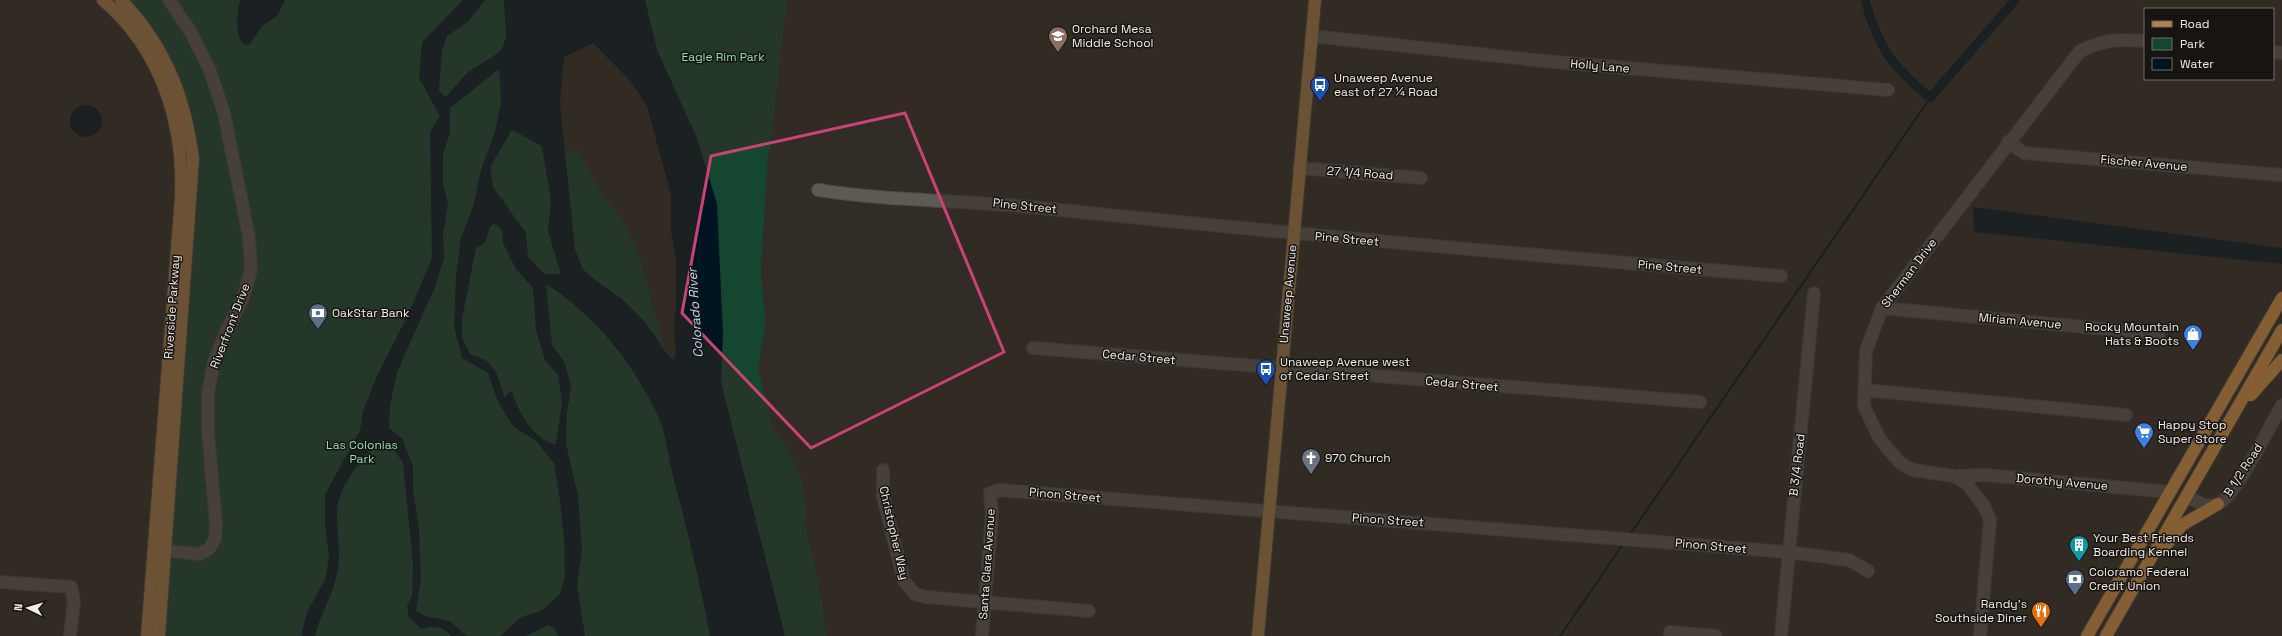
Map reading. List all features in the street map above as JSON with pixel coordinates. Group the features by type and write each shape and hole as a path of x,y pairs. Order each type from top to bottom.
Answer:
{"highway":[{"path":"2086,636 2282,298"},
{"path":"2106,636 2282,330"},
{"path":"2245,395 2251,395 2282,360"},
{"path":"2186,496 2187,478 2203,435"},
{"path":"2156,548 2169,513 2170,492"},
{"path":"2124,605 2172,536 2182,525 2218,504"}],"main road":[{"name":"Riverside Parkway","path":"103,0 135,34 162,81 177,128 181,159 181,197 147,636"},
{"name":"Riverside Parkway","path":"121,0 145,27 173,77 189,126 193,158 159,636"},
{"name":"Unaweep Avenue","path":"1258,636 1315,0"}],"street":[{"name":"Riverfront Drive","path":"166,551 200,554 209,549 216,540 208,432 208,392 214,362 226,332 243,298 251,270 249,237 224,113 209,68 190,31 169,0"},
{"name":"Holly Lane","path":"1312,36 1544,61 1888,90"},
{"name":"Sherman Drive","path":"1980,636 1990,520 1984,506 1971,489 1954,476 1913,470 1900,463 1879,438 1864,406 1866,351 1882,308 2008,142 2080,51 2102,42 2116,39 2144,41"},
{"name":"Fischer Avenue","path":"2008,142 2024,153 2282,175"},
{"name":"27 1/4 Road","path":"1299,168 1421,178"},
{"name":"Pine Street","path":"818,190 853,196 987,202 1293,235 1781,276"},
{"name":"B 3/4 Road","path":"1781,636 1787,552 1807,376 1814,293"},
{"name":"Miriam Avenue","path":"1882,308 2159,334"},
{"name":"Cedar Street","path":"1033,348 1700,402"},
{"path":"1865,390 2126,414"},
{"name":"B 1/2 Road","path":"2186,496 2200,504 2218,504 2225,500 2237,484 2282,405"},
{"name":"Christopher Way","path":"883,470 884,497 904,581 909,590 915,594 926,597 985,602"},
{"name":"Dorothy Avenue","path":"1954,476 1986,475 2170,492"},
{"name":"Pinon Street","path":"990,493 1000,490 1269,512 1474,526 1787,552 1850,560 1868,571"},
{"name":"Santa Clara Avenue","path":"982,636 992,514 990,493"},
{"path":"0,582 70,587 74,601 70,636"},
{"path":"985,602 1089,611"},
{"path":"1670,632 1716,636"}],"highlighted area":[{"path":"905,113 1004,352 811,448 682,313 711,156"}],"green space":[{"name":"Las Colonias Park","path":"125,0 514,0 551,200 548,231 561,274 544,274 534,263 533,288 536,330 545,360 558,375 562,402 556,444 549,443 545,440 546,453 553,462 557,475 564,532 565,571 560,595 546,607 514,623 507,628 501,636 164,636 198,180 193,126"},
{"name":"Eagle Rim Park","path":"645,0 787,0 770,151 768,151 761,273 766,322 758,367 772,425 788,449 801,477 806,507 805,524 823,605 825,629 829,636 785,636 721,382 723,334 697,138 657,50"},
{"path":"577,149 603,196 623,220 641,261 664,349 644,321 623,300 590,276 583,269 575,250 565,153"},
{"path":"546,284 580,310 611,342 638,378 658,416 694,558 710,636 585,636 577,585 582,551 578,496 566,444 567,412 571,388 565,363 552,345"},
{"path":"548,625 554,628 559,636 525,636"}],"water":[{"path":"240,0 285,0 278,15 262,26 250,44 245,45 239,37 237,24"},
{"name":"Colorado River","path":"463,0 485,0 468,22 447,36 442,51 439,91 446,97 467,73 501,51 506,38 504,0 645,0 657,50 697,138 717,204 723,334 721,382 785,636 710,636 698,576 673,476 665,436 657,414 636,376 610,341 580,310 564,296 546,284 552,345 565,363 571,388 567,412 566,444 578,496 582,551 577,585 585,636 559,636 554,628 548,625 525,636 501,636 521,617 541,611 560,594 565,576 564,539 554,463 536,441 513,426 498,402 488,373 462,358 454,326 456,276 461,238 473,207 481,170 495,132 501,102 499,69 450,108 450,133 443,154 443,184 448,205 443,235 444,258 435,287 397,372 390,406 389,428 402,438 413,466 413,489 419,529 421,578 416,611 425,616 450,621 467,636 451,636 442,629 434,627 422,629 409,618 407,607 412,595 413,565 403,463 393,448 378,444 364,457 345,485 338,505 337,514 339,563 336,578 315,636 301,636 307,612 325,580 329,557 325,525 325,494 360,431 363,411 377,376 407,317 432,258 430,132 440,116 419,78 422,42","holes":["593,43 632,83 647,107 671,194 671,232 676,258 676,307 674,328 676,353 674,360 668,355 644,321 623,300 590,276 583,269 575,250 560,104 564,57","512,130 542,146 551,200 548,231 561,274 544,274 528,257 526,233 493,187 490,167","494,224 499,226 502,232 503,243 516,269 533,288 536,330 545,360 558,375 562,402 556,444 548,442 528,424 518,408 512,392 508,393 505,398 496,372 487,361 470,354 462,337 462,319 476,248 485,243 490,227"]},
{"path":"83,105 89,105 99,112 102,121 101,127 95,134 89,137 83,137 73,130 70,124 70,118 77,108"},
{"path":"1973,207 2282,248 2282,264 1974,232"}],"waterway":[{"path":"1865,0 1870,17 1888,55 1896,66 1930,98 2015,0"},
{"path":"1629,536 1930,98"},
{"path":"1560,636 1624,543"}],"place":[{"name":"Orchard Mesa Middle School","path":"1058,53"},
{"name":"Unaweep Avenue east of 27 ¼ Road","path":"1320,102"},
{"name":"OakStar Bank","path":"318,330"},
{"name":"Rocky Mountain Hats & Boots","path":"2193,351"},
{"name":"Unaweep Avenue west of Cedar Street","path":"1266,386"},
{"name":"Happy Stop Super Store","path":"2144,449"},
{"name":"970 Church","path":"1311,475"},
{"name":"Your Best Friends Boarding Kennel","path":"2079,562"},
{"name":"Coloramo Federal Credit Union","path":"2075,596"},
{"name":"Randy's Southside Diner","path":"2041,628"}]}
